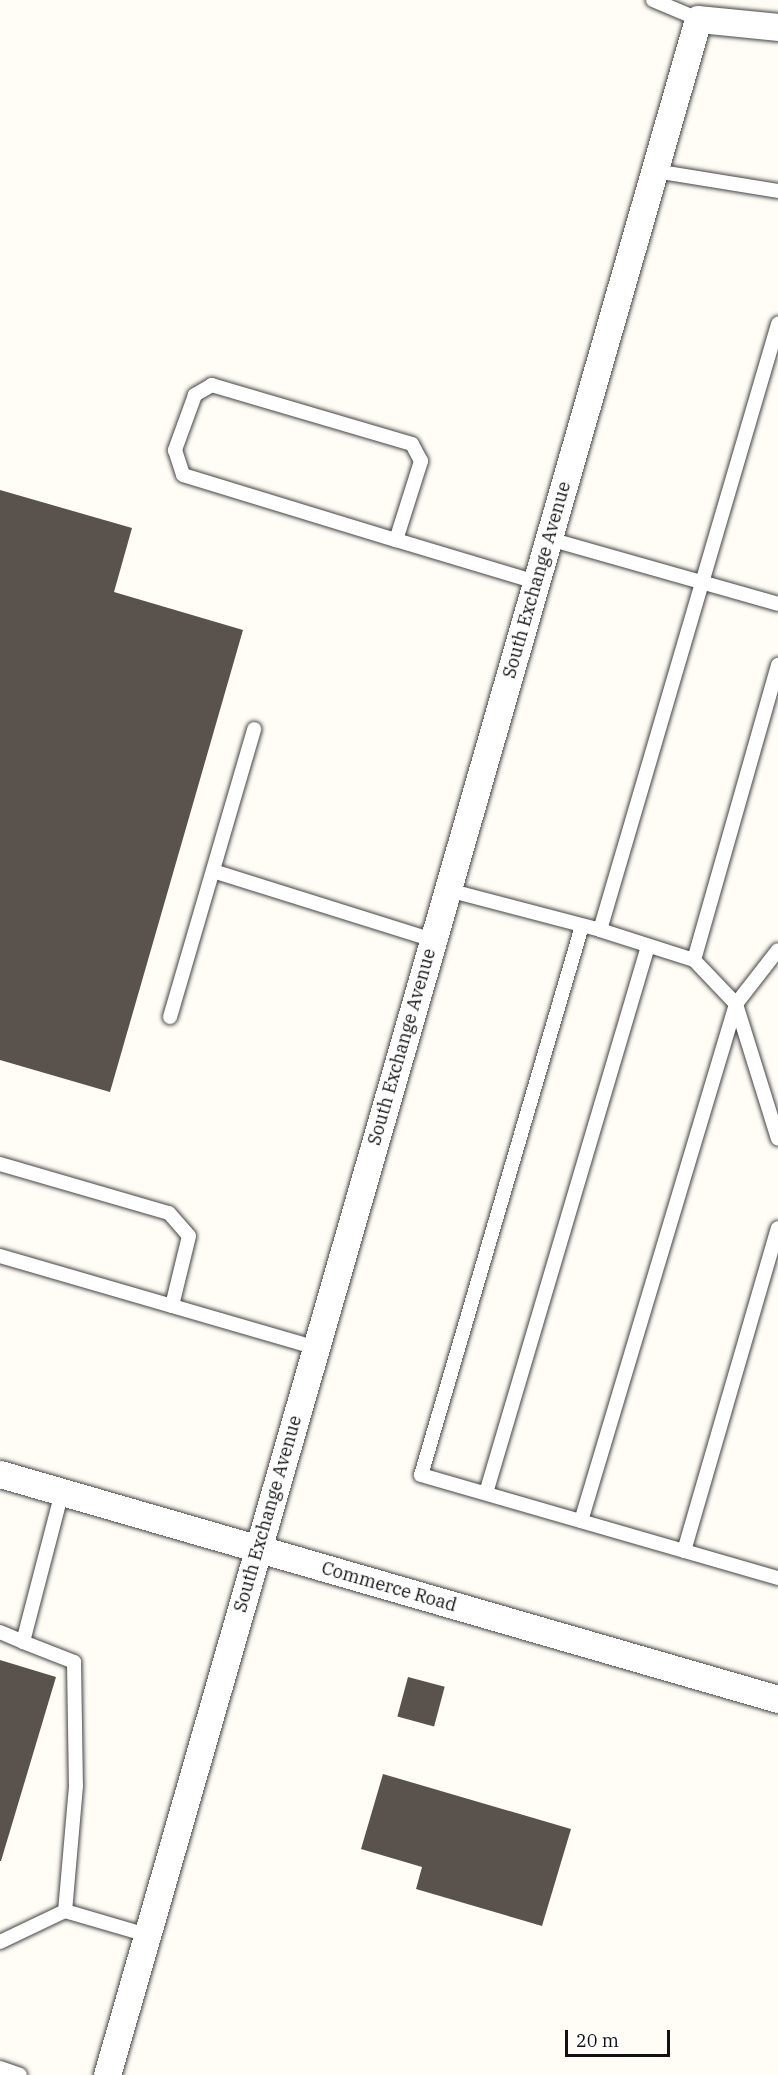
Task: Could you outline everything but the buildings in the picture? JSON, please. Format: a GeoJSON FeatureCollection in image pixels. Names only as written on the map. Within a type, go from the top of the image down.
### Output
{"type":"FeatureCollection","features":[{"type":"Feature","properties":{"kind":"street"},"geometry":{"type":"LineString","coordinates":[[698,19],[778,27]]}},
{"type":"Feature","properties":{"kind":"street","name":"South Exchange Avenue"},"geometry":{"type":"LineString","coordinates":[[107,2075],[698,19]]}},
{"type":"Feature","properties":{"kind":"street","name":"Commerce Road"},"geometry":{"type":"LineString","coordinates":[[0,1474],[778,1699]]}},
{"type":"Feature","properties":{"kind":"lane"},"geometry":{"type":"LineString","coordinates":[[653,0],[698,19]]}},
{"type":"Feature","properties":{"kind":"lane"},"geometry":{"type":"LineString","coordinates":[[655,171],[778,191]]}},
{"type":"Feature","properties":{"kind":"lane"},"geometry":{"type":"LineString","coordinates":[[600,930],[778,324]]}},
{"type":"Feature","properties":{"kind":"lane"},"geometry":{"type":"LineString","coordinates":[[396,540],[421,461],[412,444],[212,385],[195,395],[175,450],[183,475],[396,540],[536,582]]}},
{"type":"Feature","properties":{"kind":"lane"},"geometry":{"type":"LineString","coordinates":[[549,539],[701,580],[778,604]]}},
{"type":"Feature","properties":{"kind":"lane"},"geometry":{"type":"LineString","coordinates":[[694,960],[778,665]]}},
{"type":"Feature","properties":{"kind":"lane"},"geometry":{"type":"LineString","coordinates":[[170,1017],[254,729]]}},
{"type":"Feature","properties":{"kind":"lane"},"geometry":{"type":"LineString","coordinates":[[213,871],[433,940]]}},
{"type":"Feature","properties":{"kind":"lane"},"geometry":{"type":"LineString","coordinates":[[448,890],[600,930],[694,960],[736,1004],[778,1139]]}},
{"type":"Feature","properties":{"kind":"lane"},"geometry":{"type":"LineString","coordinates":[[582,926],[421,1475],[778,1576]]}},
{"type":"Feature","properties":{"kind":"lane"},"geometry":{"type":"LineString","coordinates":[[486,1493],[648,946]]}},
{"type":"Feature","properties":{"kind":"lane"},"geometry":{"type":"LineString","coordinates":[[581,1521],[736,1004],[778,950]]}},
{"type":"Feature","properties":{"kind":"lane"},"geometry":{"type":"LineString","coordinates":[[0,1164],[169,1213],[189,1236],[172,1306]]}},
{"type":"Feature","properties":{"kind":"lane"},"geometry":{"type":"LineString","coordinates":[[684,1551],[778,1228]]}},
{"type":"Feature","properties":{"kind":"lane"},"geometry":{"type":"LineString","coordinates":[[0,1256],[316,1348]]}},
{"type":"Feature","properties":{"kind":"lane"},"geometry":{"type":"LineString","coordinates":[[23,1642],[62,1492]]}},
{"type":"Feature","properties":{"kind":"lane"},"geometry":{"type":"LineString","coordinates":[[0,1632],[74,1662],[76,1786],[64,1911]]}},
{"type":"Feature","properties":{"kind":"lane"},"geometry":{"type":"LineString","coordinates":[[0,1941],[64,1911],[147,1935]]}},
{"type":"Feature","properties":{"kind":"lane"},"geometry":{"type":"LineString","coordinates":[[0,2068],[20,2075]]}}]}
